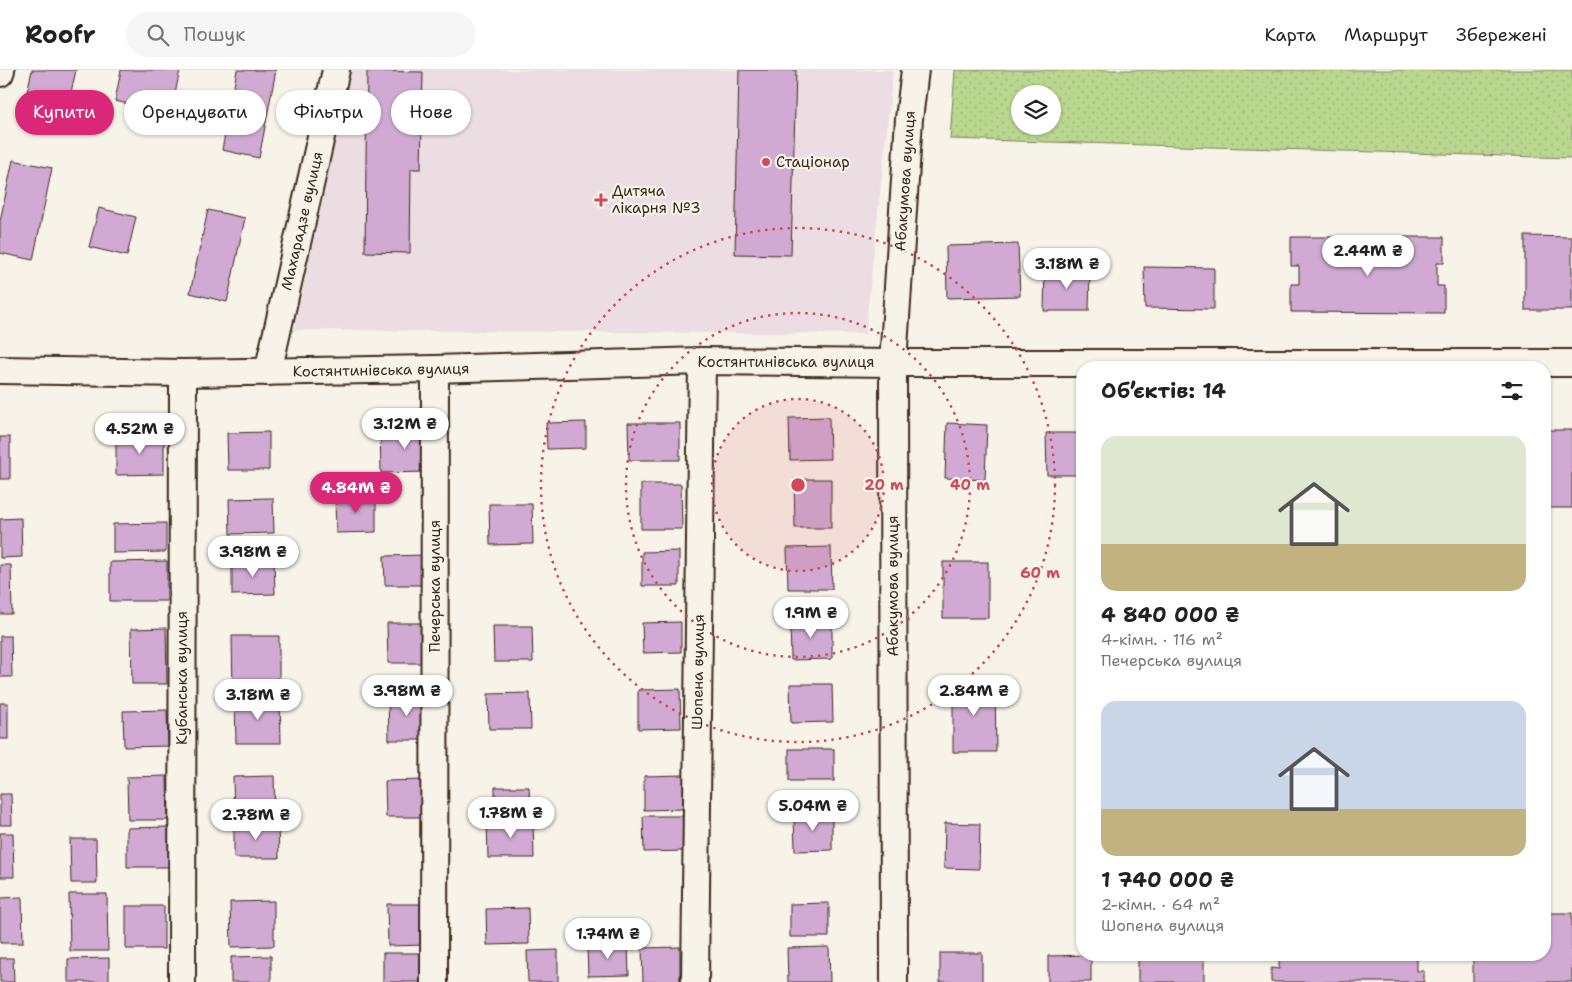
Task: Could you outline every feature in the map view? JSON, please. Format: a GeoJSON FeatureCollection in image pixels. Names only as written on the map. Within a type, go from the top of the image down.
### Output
{"type":"FeatureCollection","features":[{"type":"Feature","properties":{"kind":"street","name":"Махарадзе вулиця"},"geometry":{"type":"LineString","coordinates":[[268,372],[336,70]]}},
{"type":"Feature","properties":{"kind":"street","name":"Абакумова вулиця"},"geometry":{"type":"LineString","coordinates":[[894,982],[893,363],[909,119],[915,70]]}},
{"type":"Feature","properties":{"kind":"street","name":"Костянтинівська вулиця"},"geometry":{"type":"LineString","coordinates":[[0,370],[183,373],[268,372],[702,361],[1076,363]]}},
{"type":"Feature","properties":{"kind":"street","name":"Шопена вулиця"},"geometry":{"type":"LineString","coordinates":[[694,982],[702,361]]}},
{"type":"Feature","properties":{"kind":"street","name":"Костянтинівська вулиця"},"geometry":{"type":"LineString","coordinates":[[1551,363],[1572,363]]}},
{"type":"Feature","properties":{"kind":"street","name":"Печерська вулиця"},"geometry":{"type":"LineString","coordinates":[[434,982],[435,369]]}},
{"type":"Feature","properties":{"kind":"street","name":"Кубанська вулиця"},"geometry":{"type":"LineString","coordinates":[[182,982],[183,373]]}},
{"type":"Feature","properties":{"kind":"shaded area","name":"Дитяча лікарня №3"},"geometry":{"type":"Polygon","coordinates":[[[351,70],[893,70],[865,334],[294,330],[337,135],[381,135],[381,90],[347,90],[351,70]]]}},
{"type":"Feature","properties":{"kind":"green space"},"geometry":{"type":"Polygon","coordinates":[[[955,70],[1572,70],[1572,158],[950,139],[955,70]]]}},
{"type":"Feature","properties":{"kind":"building"},"geometry":{"type":"Polygon","coordinates":[[[32,70],[76,70],[72,90],[27,90],[32,70]]]}},
{"type":"Feature","properties":{"kind":"building"},"geometry":{"type":"Polygon","coordinates":[[[121,70],[180,70],[176,90],[124,90],[124,103],[115,101],[121,70]]]}},
{"type":"Feature","properties":{"kind":"building"},"geometry":{"type":"Polygon","coordinates":[[[237,70],[276,70],[266,122],[266,90],[233,90],[237,70]]]}},
{"type":"Feature","properties":{"kind":"building","name":"Стаціонар"},"geometry":{"type":"Polygon","coordinates":[[[739,70],[796,70],[791,255],[735,254],[739,70]]]}},
{"type":"Feature","properties":{"kind":"building"},"geometry":{"type":"Polygon","coordinates":[[[367,71],[423,72],[423,90],[391,90],[391,135],[422,135],[421,169],[411,169],[410,253],[365,252],[366,135],[381,135],[381,90],[367,90],[367,71]]]}},
{"type":"Feature","properties":{"kind":"building"},"geometry":{"type":"Polygon","coordinates":[[[225,135],[263,135],[259,158],[222,150],[225,135]]]}},
{"type":"Feature","properties":{"kind":"building"},"geometry":{"type":"Polygon","coordinates":[[[13,160],[52,168],[33,260],[0,253],[0,221],[13,160]]]}},
{"type":"Feature","properties":{"kind":"building"},"geometry":{"type":"Polygon","coordinates":[[[99,208],[136,217],[127,256],[89,247],[99,208]]]}},
{"type":"Feature","properties":{"kind":"building"},"geometry":{"type":"Polygon","coordinates":[[[208,210],[245,218],[227,302],[190,293],[208,210]]]}},
{"type":"Feature","properties":{"kind":"building"},"geometry":{"type":"Polygon","coordinates":[[[1525,236],[1572,237],[1572,310],[1525,310],[1525,236]]]}},
{"type":"Feature","properties":{"kind":"building"},"geometry":{"type":"Polygon","coordinates":[[[1291,237],[1335,237],[1335,249],[1396,249],[1396,237],[1444,237],[1444,263],[1437,263],[1437,286],[1444,286],[1444,313],[1291,312],[1291,284],[1299,284],[1299,266],[1291,266],[1291,237]]]}},
{"type":"Feature","properties":{"kind":"building"},"geometry":{"type":"Polygon","coordinates":[[[1018,244],[1020,296],[947,298],[946,246],[1018,244]]]}},
{"type":"Feature","properties":{"kind":"building"},"geometry":{"type":"Polygon","coordinates":[[[1144,267],[1214,268],[1214,309],[1145,308],[1144,267]]]}},
{"type":"Feature","properties":{"kind":"building"},"geometry":{"type":"Polygon","coordinates":[[[1045,268],[1090,269],[1089,311],[1044,311],[1045,268]]]}},
{"type":"Feature","properties":{"kind":"building"},"geometry":{"type":"Polygon","coordinates":[[[829,417],[830,459],[790,460],[789,418],[829,417]]]}},
{"type":"Feature","properties":{"kind":"building"},"geometry":{"type":"Polygon","coordinates":[[[586,422],[586,448],[547,449],[546,423],[586,422]]]}},
{"type":"Feature","properties":{"kind":"building"},"geometry":{"type":"Polygon","coordinates":[[[628,423],[680,423],[680,460],[629,460],[628,423]]]}},
{"type":"Feature","properties":{"kind":"building"},"geometry":{"type":"Polygon","coordinates":[[[947,423],[987,425],[985,480],[945,478],[947,423]]]}},
{"type":"Feature","properties":{"kind":"building"},"geometry":{"type":"Polygon","coordinates":[[[380,427],[429,427],[430,472],[381,473],[380,427]]]}},
{"type":"Feature","properties":{"kind":"building"},"geometry":{"type":"Polygon","coordinates":[[[1551,430],[1572,430],[1572,508],[1551,508],[1551,430]]]}},
{"type":"Feature","properties":{"kind":"building"},"geometry":{"type":"Polygon","coordinates":[[[269,432],[269,470],[228,470],[227,433],[269,432]]]}},
{"type":"Feature","properties":{"kind":"building"},"geometry":{"type":"Polygon","coordinates":[[[1046,433],[1076,433],[1076,475],[1047,475],[1046,433]]]}},
{"type":"Feature","properties":{"kind":"building"},"geometry":{"type":"Polygon","coordinates":[[[116,436],[164,436],[164,474],[116,475],[116,436]]]}},
{"type":"Feature","properties":{"kind":"building"},"geometry":{"type":"Polygon","coordinates":[[[0,437],[10,437],[10,479],[0,479],[0,437]]]}},
{"type":"Feature","properties":{"kind":"building"},"geometry":{"type":"Polygon","coordinates":[[[794,479],[831,479],[831,528],[795,528],[794,479]]]}},
{"type":"Feature","properties":{"kind":"building"},"geometry":{"type":"Polygon","coordinates":[[[641,484],[681,484],[682,529],[641,529],[641,484]]]}},
{"type":"Feature","properties":{"kind":"building"},"geometry":{"type":"Polygon","coordinates":[[[376,495],[376,532],[336,533],[335,496],[376,495]]]}},
{"type":"Feature","properties":{"kind":"building"},"geometry":{"type":"Polygon","coordinates":[[[273,498],[274,533],[230,534],[229,499],[273,498]]]}},
{"type":"Feature","properties":{"kind":"building"},"geometry":{"type":"Polygon","coordinates":[[[489,504],[532,504],[533,544],[490,545],[489,504]]]}},
{"type":"Feature","properties":{"kind":"building"},"geometry":{"type":"Polygon","coordinates":[[[21,518],[22,557],[0,558],[0,519],[21,518]]]}},
{"type":"Feature","properties":{"kind":"building"},"geometry":{"type":"Polygon","coordinates":[[[166,523],[166,552],[113,553],[113,524],[166,523]]]}},
{"type":"Feature","properties":{"kind":"building"},"geometry":{"type":"Polygon","coordinates":[[[831,547],[832,589],[788,589],[787,548],[831,547]]]}},
{"type":"Feature","properties":{"kind":"building"},"geometry":{"type":"Polygon","coordinates":[[[679,551],[679,586],[642,586],[642,552],[679,551]]]}},
{"type":"Feature","properties":{"kind":"building"},"geometry":{"type":"Polygon","coordinates":[[[428,555],[428,585],[385,585],[384,556],[428,555]]]}},
{"type":"Feature","properties":{"kind":"building"},"geometry":{"type":"Polygon","coordinates":[[[274,560],[275,594],[232,595],[232,561],[274,560]]]}},
{"type":"Feature","properties":{"kind":"building"},"geometry":{"type":"Polygon","coordinates":[[[167,561],[167,601],[110,601],[110,562],[167,561]]]}},
{"type":"Feature","properties":{"kind":"building"},"geometry":{"type":"Polygon","coordinates":[[[943,562],[988,562],[988,618],[943,618],[943,562]]]}},
{"type":"Feature","properties":{"kind":"building"},"geometry":{"type":"Polygon","coordinates":[[[0,565],[11,565],[12,614],[0,614],[0,565]]]}},
{"type":"Feature","properties":{"kind":"building"},"geometry":{"type":"Polygon","coordinates":[[[832,619],[832,659],[791,660],[790,620],[832,619]]]}},
{"type":"Feature","properties":{"kind":"building"},"geometry":{"type":"Polygon","coordinates":[[[681,622],[681,652],[643,653],[642,623],[681,622]]]}},
{"type":"Feature","properties":{"kind":"building"},"geometry":{"type":"Polygon","coordinates":[[[387,623],[430,623],[430,663],[388,663],[387,623]]]}},
{"type":"Feature","properties":{"kind":"building"},"geometry":{"type":"Polygon","coordinates":[[[493,626],[532,626],[533,662],[494,662],[493,626]]]}},
{"type":"Feature","properties":{"kind":"building"},"geometry":{"type":"Polygon","coordinates":[[[166,628],[167,684],[132,684],[131,629],[166,628]]]}},
{"type":"Feature","properties":{"kind":"building"},"geometry":{"type":"Polygon","coordinates":[[[0,636],[11,636],[12,677],[0,677],[0,636]]]}},
{"type":"Feature","properties":{"kind":"building"},"geometry":{"type":"Polygon","coordinates":[[[232,636],[279,636],[279,693],[233,693],[232,636]]]}},
{"type":"Feature","properties":{"kind":"building"},"geometry":{"type":"Polygon","coordinates":[[[953,682],[995,682],[996,752],[953,752],[953,682]]]}},
{"type":"Feature","properties":{"kind":"building"},"geometry":{"type":"Polygon","coordinates":[[[790,684],[832,684],[833,722],[791,723],[790,684]]]}},
{"type":"Feature","properties":{"kind":"building"},"geometry":{"type":"Polygon","coordinates":[[[680,689],[681,728],[638,729],[638,690],[680,689]]]}},
{"type":"Feature","properties":{"kind":"building"},"geometry":{"type":"Polygon","coordinates":[[[530,693],[531,729],[489,729],[488,694],[530,693]]]}},
{"type":"Feature","properties":{"kind":"building"},"geometry":{"type":"Polygon","coordinates":[[[425,694],[426,740],[389,740],[388,695],[425,694]]]}},
{"type":"Feature","properties":{"kind":"building"},"geometry":{"type":"Polygon","coordinates":[[[280,699],[281,743],[236,743],[235,700],[280,699]]]}},
{"type":"Feature","properties":{"kind":"building"},"geometry":{"type":"Polygon","coordinates":[[[0,703],[8,703],[8,739],[0,739],[0,703]]]}},
{"type":"Feature","properties":{"kind":"building"},"geometry":{"type":"Polygon","coordinates":[[[167,710],[168,746],[124,747],[123,711],[167,710]]]}},
{"type":"Feature","properties":{"kind":"building"},"geometry":{"type":"Polygon","coordinates":[[[789,749],[834,749],[834,781],[789,781],[789,749]]]}},
{"type":"Feature","properties":{"kind":"building"},"geometry":{"type":"Polygon","coordinates":[[[684,775],[684,809],[644,810],[644,776],[684,775]]]}},
{"type":"Feature","properties":{"kind":"building"},"geometry":{"type":"Polygon","coordinates":[[[167,776],[168,820],[128,820],[127,777],[167,776]]]}},
{"type":"Feature","properties":{"kind":"building"},"geometry":{"type":"Polygon","coordinates":[[[274,776],[275,818],[234,819],[233,777],[274,776]]]}},
{"type":"Feature","properties":{"kind":"building"},"geometry":{"type":"Polygon","coordinates":[[[425,780],[425,817],[386,817],[385,781],[425,780]]]}},
{"type":"Feature","properties":{"kind":"building"},"geometry":{"type":"Polygon","coordinates":[[[495,787],[529,787],[530,813],[495,813],[495,787]]]}},
{"type":"Feature","properties":{"kind":"building"},"geometry":{"type":"Polygon","coordinates":[[[0,794],[11,794],[12,825],[0,825],[0,794]]]}},
{"type":"Feature","properties":{"kind":"building"},"geometry":{"type":"Polygon","coordinates":[[[794,813],[832,813],[832,850],[795,851],[794,813]]]}},
{"type":"Feature","properties":{"kind":"building"},"geometry":{"type":"Polygon","coordinates":[[[643,816],[684,816],[684,851],[644,852],[643,816]]]}},
{"type":"Feature","properties":{"kind":"building"},"geometry":{"type":"Polygon","coordinates":[[[533,820],[534,858],[488,858],[487,821],[533,820]]]}},
{"type":"Feature","properties":{"kind":"building"},"geometry":{"type":"Polygon","coordinates":[[[278,823],[279,858],[234,858],[234,824],[278,823]]]}},
{"type":"Feature","properties":{"kind":"building"},"geometry":{"type":"Polygon","coordinates":[[[945,823],[980,824],[979,869],[944,868],[945,823]]]}},
{"type":"Feature","properties":{"kind":"building"},"geometry":{"type":"Polygon","coordinates":[[[168,827],[169,867],[127,867],[127,828],[168,827]]]}},
{"type":"Feature","properties":{"kind":"building"},"geometry":{"type":"Polygon","coordinates":[[[0,833],[13,833],[14,877],[0,877],[0,833]]]}},
{"type":"Feature","properties":{"kind":"building"},"geometry":{"type":"Polygon","coordinates":[[[70,839],[96,839],[97,883],[71,883],[70,839]]]}},
{"type":"Feature","properties":{"kind":"building"},"geometry":{"type":"Polygon","coordinates":[[[69,894],[107,894],[108,951],[70,951],[69,894]]]}},
{"type":"Feature","properties":{"kind":"building"},"geometry":{"type":"Polygon","coordinates":[[[22,897],[23,943],[0,943],[0,898],[22,897]]]}},
{"type":"Feature","properties":{"kind":"building"},"geometry":{"type":"Polygon","coordinates":[[[274,901],[274,946],[231,947],[230,902],[274,901]]]}},
{"type":"Feature","properties":{"kind":"building"},"geometry":{"type":"Polygon","coordinates":[[[829,903],[829,937],[790,937],[790,904],[829,903]]]}},
{"type":"Feature","properties":{"kind":"building"},"geometry":{"type":"Polygon","coordinates":[[[387,904],[424,904],[425,945],[388,946],[387,904]]]}},
{"type":"Feature","properties":{"kind":"building"},"geometry":{"type":"Polygon","coordinates":[[[126,906],[164,906],[164,949],[126,949],[126,906]]]}},
{"type":"Feature","properties":{"kind":"building"},"geometry":{"type":"Polygon","coordinates":[[[528,908],[529,944],[487,945],[486,909],[528,908]]]}},
{"type":"Feature","properties":{"kind":"building"},"geometry":{"type":"Polygon","coordinates":[[[1551,913],[1572,913],[1572,982],[1473,982],[1473,961],[1551,961],[1551,913]]]}},
{"type":"Feature","properties":{"kind":"building"},"geometry":{"type":"Polygon","coordinates":[[[628,944],[629,975],[588,976],[587,945],[628,944]]]}},
{"type":"Feature","properties":{"kind":"building"},"geometry":{"type":"Polygon","coordinates":[[[680,947],[680,982],[643,982],[642,948],[680,947]]]}},
{"type":"Feature","properties":{"kind":"building"},"geometry":{"type":"Polygon","coordinates":[[[829,947],[830,982],[788,982],[787,948],[829,947]]]}},
{"type":"Feature","properties":{"kind":"building"},"geometry":{"type":"Polygon","coordinates":[[[558,950],[558,982],[528,982],[527,951],[558,950]]]}},
{"type":"Feature","properties":{"kind":"building"},"geometry":{"type":"Polygon","coordinates":[[[383,953],[425,953],[425,982],[383,982],[383,953]]]}},
{"type":"Feature","properties":{"kind":"building"},"geometry":{"type":"Polygon","coordinates":[[[940,953],[982,953],[982,982],[940,982],[940,953]]]}},
{"type":"Feature","properties":{"kind":"building"},"geometry":{"type":"Polygon","coordinates":[[[1076,955],[1076,961],[1091,961],[1091,982],[1048,982],[1048,956],[1076,955]]]}},
{"type":"Feature","properties":{"kind":"building"},"geometry":{"type":"Polygon","coordinates":[[[271,956],[271,982],[231,982],[231,957],[271,956]]]}},
{"type":"Feature","properties":{"kind":"building"},"geometry":{"type":"Polygon","coordinates":[[[0,958],[13,958],[14,982],[0,982],[0,958]]]}},
{"type":"Feature","properties":{"kind":"building"},"geometry":{"type":"Polygon","coordinates":[[[109,958],[109,982],[68,982],[68,959],[109,958]]]}},
{"type":"Feature","properties":{"kind":"building"},"geometry":{"type":"Polygon","coordinates":[[[1138,961],[1204,961],[1204,982],[1138,982],[1138,961]]]}},
{"type":"Feature","properties":{"kind":"building"},"geometry":{"type":"Polygon","coordinates":[[[1279,961],[1417,961],[1417,971],[1424,971],[1424,982],[1271,982],[1271,968],[1279,969],[1279,961]]]}},
{"type":"Feature","properties":{"kind":"place","name":"Стаціонар"},"geometry":{"type":"Point","coordinates":[766,162]}},
{"type":"Feature","properties":{"kind":"place","name":"Дитяча лікарня №3"},"geometry":{"type":"Point","coordinates":[601,200]}}]}
